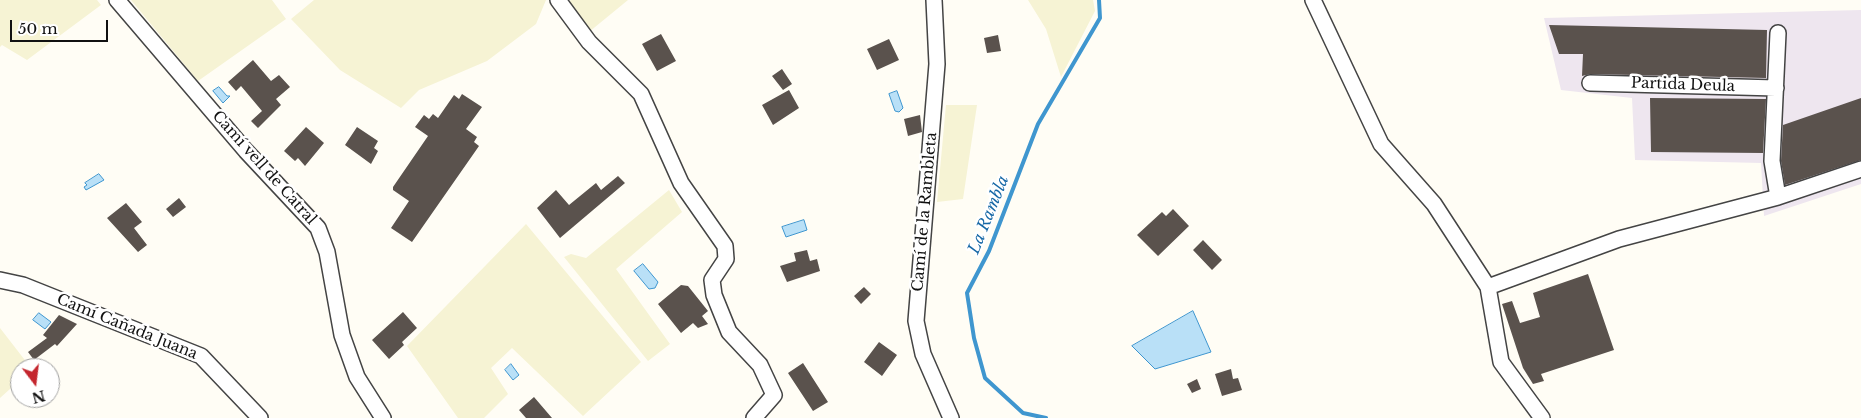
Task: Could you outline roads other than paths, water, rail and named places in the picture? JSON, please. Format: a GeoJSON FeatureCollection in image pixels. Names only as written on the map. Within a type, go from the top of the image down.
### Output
{"type":"FeatureCollection","features":[{"type":"Feature","properties":{"kind":"street","name":"Camí vell de Catral"},"geometry":{"type":"LineString","coordinates":[[117,0],[246,150],[318,228],[327,252],[342,335],[356,377],[383,418]]}},
{"type":"Feature","properties":{"kind":"street"},"geometry":{"type":"LineString","coordinates":[[558,0],[589,42],[641,94],[681,183],[725,246],[726,260],[712,280],[714,295],[729,332],[760,365],[774,395],[754,418]]}},
{"type":"Feature","properties":{"kind":"street","name":"Camí de la Rambleta"},"geometry":{"type":"LineString","coordinates":[[934,0],[937,64],[916,321],[924,354],[951,418]]}},
{"type":"Feature","properties":{"kind":"street"},"geometry":{"type":"LineString","coordinates":[[1313,0],[1381,144],[1434,204],[1488,287],[1501,362],[1542,418]]}},
{"type":"Feature","properties":{"kind":"street"},"geometry":{"type":"LineString","coordinates":[[1778,33],[1772,161],[1778,197]]}},
{"type":"Feature","properties":{"kind":"street","name":"Partida Deula"},"geometry":{"type":"LineString","coordinates":[[1590,83],[1776,88]]}},
{"type":"Feature","properties":{"kind":"street"},"geometry":{"type":"LineString","coordinates":[[1488,287],[1619,239],[1778,197],[1861,169]]}},
{"type":"Feature","properties":{"kind":"street","name":"Camí Cañada Juana"},"geometry":{"type":"LineString","coordinates":[[0,280],[23,285],[201,356],[260,418]]}},
{"type":"Feature","properties":{"kind":"water"},"geometry":{"type":"Polygon","coordinates":[[[219,87],[227,96],[230,96],[223,103],[213,91],[219,87]]]}},
{"type":"Feature","properties":{"kind":"water"},"geometry":{"type":"Polygon","coordinates":[[[897,91],[903,108],[899,112],[895,111],[889,94],[897,91]]]}},
{"type":"Feature","properties":{"kind":"water"},"geometry":{"type":"Polygon","coordinates":[[[99,174],[104,180],[86,190],[84,187],[87,185],[85,183],[99,174]]]}},
{"type":"Feature","properties":{"kind":"water"},"geometry":{"type":"Polygon","coordinates":[[[804,220],[807,230],[786,237],[782,227],[804,220]]]}},
{"type":"Feature","properties":{"kind":"water"},"geometry":{"type":"Polygon","coordinates":[[[643,264],[658,282],[655,288],[649,289],[634,271],[643,264]]]}},
{"type":"Feature","properties":{"kind":"water"},"geometry":{"type":"Polygon","coordinates":[[[1193,311],[1211,352],[1155,369],[1132,346],[1193,311]]]}},
{"type":"Feature","properties":{"kind":"water"},"geometry":{"type":"Polygon","coordinates":[[[39,313],[51,322],[45,329],[33,320],[39,313]]]}},
{"type":"Feature","properties":{"kind":"water"},"geometry":{"type":"Polygon","coordinates":[[[511,364],[519,375],[513,380],[505,370],[511,364]]]}},
{"type":"Feature","properties":{"kind":"waterway","name":"La Rambla"},"geometry":{"type":"LineString","coordinates":[[1046,418],[1023,413],[985,378],[974,338],[967,293],[989,251],[1038,124],[1100,18],[1099,0]]}}]}
